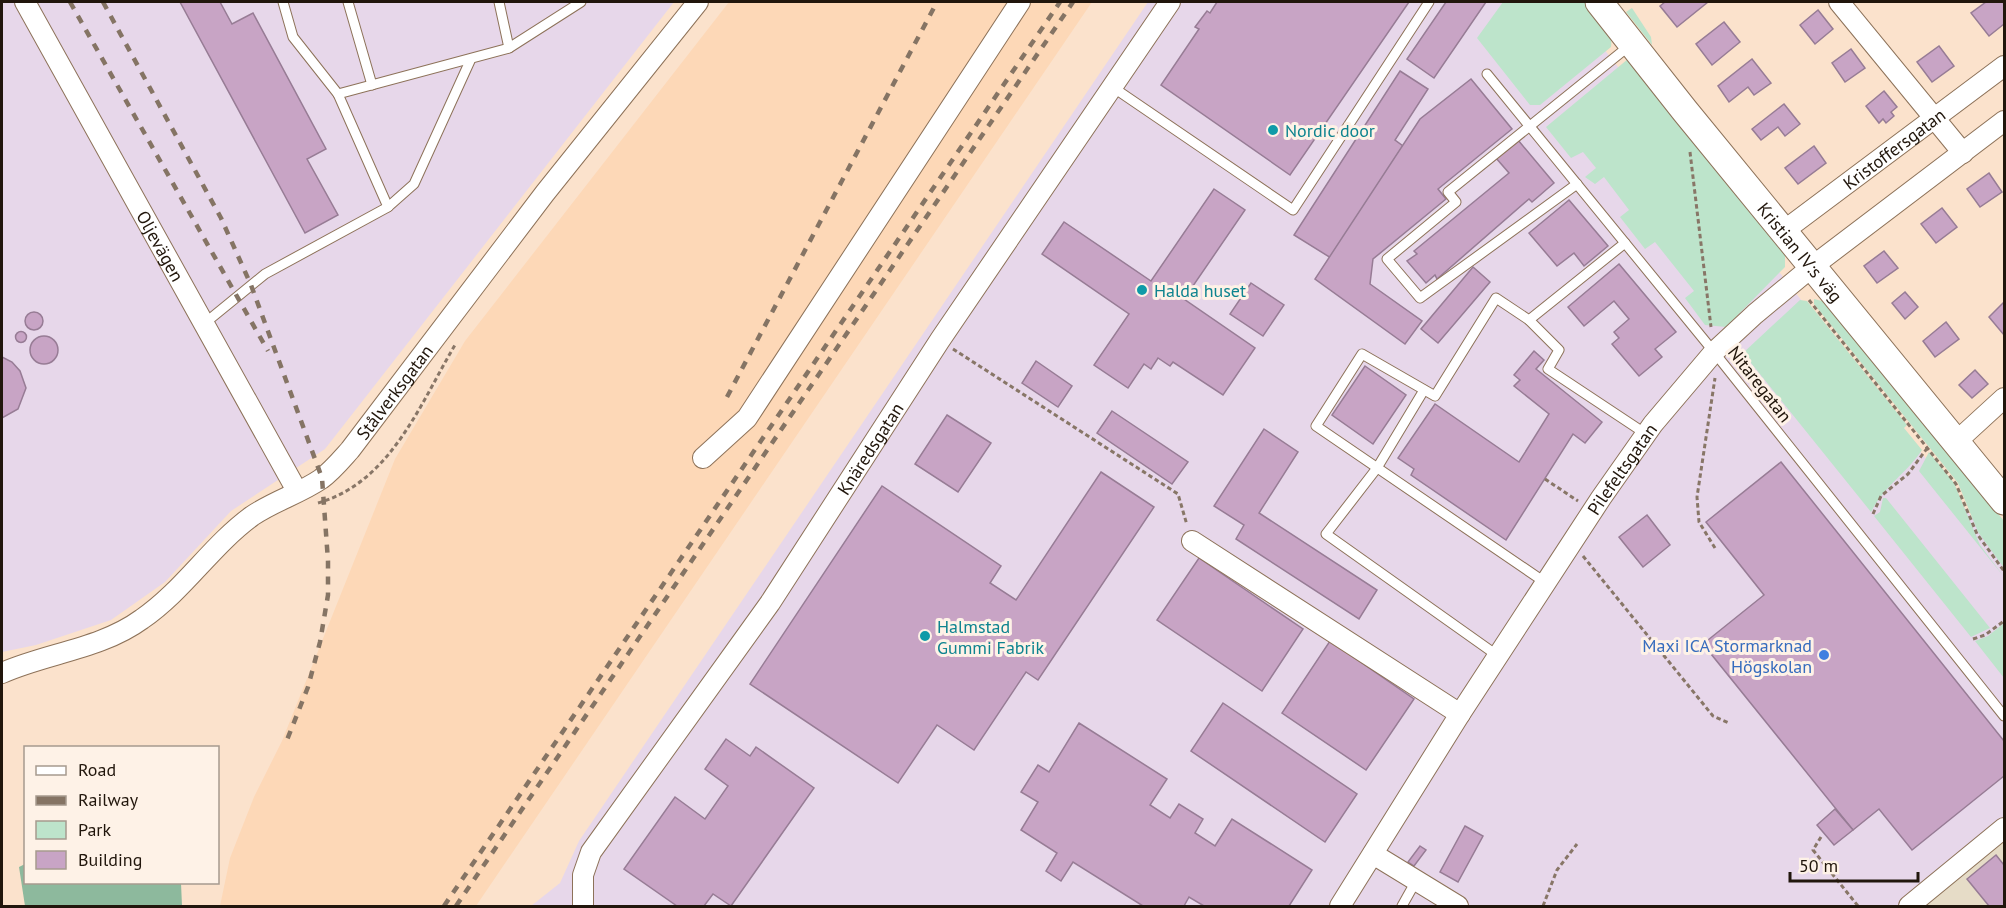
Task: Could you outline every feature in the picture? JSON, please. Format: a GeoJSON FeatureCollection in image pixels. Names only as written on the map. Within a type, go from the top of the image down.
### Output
{"type":"FeatureCollection","features":[{"type":"Feature","properties":{"kind":"street","name":"Oljevägen"},"geometry":{"type":"LineString","coordinates":[[25,2],[297,491]]}},
{"type":"Feature","properties":{"kind":"street","name":"Stålverksgatan"},"geometry":{"type":"LineString","coordinates":[[2,673],[27,662],[96,643],[141,621],[173,595],[216,548],[250,517],[274,501],[322,478],[350,450],[545,193],[698,2]]}},
{"type":"Feature","properties":{"kind":"street"},"geometry":{"type":"LineString","coordinates":[[703,458],[747,418],[1020,2]]}},
{"type":"Feature","properties":{"kind":"street","name":"Knäredsgatan"},"geometry":{"type":"LineString","coordinates":[[583,903],[584,875],[591,852],[770,603],[940,340],[1170,2]]}},
{"type":"Feature","properties":{"kind":"street","name":"Kristian IV:s väg"},"geometry":{"type":"LineString","coordinates":[[1599,2],[1785,230],[1804,274],[1957,441],[2004,501]]}},
{"type":"Feature","properties":{"kind":"street"},"geometry":{"type":"LineString","coordinates":[[1839,2],[1963,153]]}},
{"type":"Feature","properties":{"kind":"street","name":"Kristoffersgatan"},"geometry":{"type":"LineString","coordinates":[[1785,230],[1937,119],[2004,66]]}},
{"type":"Feature","properties":{"kind":"street","name":"Pilefeltsgatan"},"geometry":{"type":"LineString","coordinates":[[1340,906],[1460,714],[1593,510],[1646,434],[1714,352],[1804,274],[2004,121]]}},
{"type":"Feature","properties":{"kind":"street"},"geometry":{"type":"LineString","coordinates":[[1957,441],[2004,398]]}},
{"type":"Feature","properties":{"kind":"street"},"geometry":{"type":"LineString","coordinates":[[1191,541],[1460,714]]}},
{"type":"Feature","properties":{"kind":"street"},"geometry":{"type":"LineString","coordinates":[[1909,906],[2004,828]]}},
{"type":"Feature","properties":{"kind":"street"},"geometry":{"type":"LineString","coordinates":[[1373,854],[1458,906]]}},
{"type":"Feature","properties":{"kind":"lane"},"geometry":{"type":"LineString","coordinates":[[284,2],[293,37],[338,94],[388,207]]}},
{"type":"Feature","properties":{"kind":"lane"},"geometry":{"type":"LineString","coordinates":[[348,2],[372,86]]}},
{"type":"Feature","properties":{"kind":"lane"},"geometry":{"type":"LineString","coordinates":[[499,2],[509,48]]}},
{"type":"Feature","properties":{"kind":"lane"},"geometry":{"type":"LineString","coordinates":[[338,94],[470,61],[509,48],[581,2]]}},
{"type":"Feature","properties":{"kind":"lane"},"geometry":{"type":"LineString","coordinates":[[1111,86],[1293,210],[1429,2]]}},
{"type":"Feature","properties":{"kind":"lane"},"geometry":{"type":"LineString","coordinates":[[1576,184],[1420,298],[1388,259],[1456,202],[1448,192],[1631,44]]}},
{"type":"Feature","properties":{"kind":"lane"},"geometry":{"type":"LineString","coordinates":[[205,323],[264,274],[388,207],[414,184],[470,61]]}},
{"type":"Feature","properties":{"kind":"lane","name":"Nitaregatan"},"geometry":{"type":"LineString","coordinates":[[1487,74],[1714,352],[2004,716]]}},
{"type":"Feature","properties":{"kind":"lane"},"geometry":{"type":"LineString","coordinates":[[1529,320],[1625,243]]}},
{"type":"Feature","properties":{"kind":"lane"},"geometry":{"type":"LineString","coordinates":[[1546,583],[1316,426],[1362,354],[1435,396],[1496,298],[1529,320],[1559,350],[1548,369],[1646,434]]}},
{"type":"Feature","properties":{"kind":"lane"},"geometry":{"type":"LineString","coordinates":[[1425,390],[1377,468],[1326,534],[1498,657]]}},
{"type":"Feature","properties":{"kind":"lane"},"geometry":{"type":"LineString","coordinates":[[1402,906],[1416,881]]}},
{"type":"Feature","properties":{"kind":"path"},"geometry":{"type":"LineString","coordinates":[[1804,274],[1956,484],[1977,534],[2004,572]]}},
{"type":"Feature","properties":{"kind":"path"},"geometry":{"type":"LineString","coordinates":[[940,340],[1178,495],[1191,541]]}},
{"type":"Feature","properties":{"kind":"path"},"geometry":{"type":"LineString","coordinates":[[1873,514],[1881,496],[1900,482],[1928,447],[1940,439],[1957,441]]}},
{"type":"Feature","properties":{"kind":"path"},"geometry":{"type":"LineString","coordinates":[[1545,479],[1593,510]]}},
{"type":"Feature","properties":{"kind":"path"},"geometry":{"type":"LineString","coordinates":[[1572,543],[1713,716],[1729,723]]}},
{"type":"Feature","properties":{"kind":"path"},"geometry":{"type":"LineString","coordinates":[[1973,639],[1985,635],[2004,621]]}},
{"type":"Feature","properties":{"kind":"path"},"geometry":{"type":"LineString","coordinates":[[1821,837],[1813,850],[1858,906]]}},
{"type":"Feature","properties":{"kind":"path"},"geometry":{"type":"LineString","coordinates":[[1543,906],[1557,870],[1577,844]]}},
{"type":"Feature","properties":{"kind":"shaded area"},"geometry":{"type":"Polygon","coordinates":[[[2,2],[674,2],[325,449],[231,511],[165,582],[111,620],[36,645],[2,652],[2,2]]]}},
{"type":"Feature","properties":{"kind":"shaded area"},"geometry":{"type":"Polygon","coordinates":[[[729,2],[1092,2],[476,906],[220,906],[230,858],[254,797],[282,741],[395,459],[465,341],[729,2]]]}},
{"type":"Feature","properties":{"kind":"shaded area"},"geometry":{"type":"Polygon","coordinates":[[[1148,2],[1567,2],[2004,558],[2004,906],[531,906],[560,883],[579,841],[1148,2]]]}},
{"type":"Feature","properties":{"kind":"shaded area"},"geometry":{"type":"Polygon","coordinates":[[[2004,841],[2004,906],[1924,906],[2004,841]]]}},
{"type":"Feature","properties":{"kind":"green space"},"geometry":{"type":"Polygon","coordinates":[[[1503,2],[1586,2],[1607,28],[1611,47],[1540,105],[1530,105],[1477,38],[1503,2]]]}},
{"type":"Feature","properties":{"kind":"green space"},"geometry":{"type":"Polygon","coordinates":[[[1632,8],[1651,37],[1652,45],[1626,12],[1632,8]]]}},
{"type":"Feature","properties":{"kind":"green space"},"geometry":{"type":"Polygon","coordinates":[[[1628,59],[1785,249],[1785,267],[1726,327],[1705,325],[1685,298],[1694,291],[1655,242],[1645,249],[1620,217],[1629,210],[1604,177],[1595,184],[1585,177],[1596,168],[1583,152],[1571,158],[1546,127],[1628,59]]]}},
{"type":"Feature","properties":{"kind":"green space"},"geometry":{"type":"Polygon","coordinates":[[[1814,299],[1822,301],[1826,306],[1830,304],[2004,521],[2004,568],[1978,532],[1958,483],[1814,304],[1814,299]]]}},
{"type":"Feature","properties":{"kind":"green space"},"geometry":{"type":"Polygon","coordinates":[[[1800,300],[1807,301],[1907,425],[1904,428],[1922,450],[1883,494],[1871,512],[1743,353],[1800,300]]]}},
{"type":"Feature","properties":{"kind":"green space"},"geometry":{"type":"Polygon","coordinates":[[[1929,452],[1954,483],[1980,545],[2004,577],[1919,471],[1929,452]]]}},
{"type":"Feature","properties":{"kind":"green space"},"geometry":{"type":"Polygon","coordinates":[[[1883,498],[1886,498],[1990,628],[1971,637],[1874,516],[1880,512],[1883,498]]]}},
{"type":"Feature","properties":{"kind":"green space"},"geometry":{"type":"Polygon","coordinates":[[[2004,623],[2004,678],[1975,641],[1988,636],[2004,623]]]}},
{"type":"Feature","properties":{"kind":"green space"},"geometry":{"type":"Polygon","coordinates":[[[24,864],[24,884],[181,884],[182,906],[25,906],[19,867],[24,864]]]}},
{"type":"Feature","properties":{"kind":"building"},"geometry":{"type":"Polygon","coordinates":[[[180,2],[220,2],[232,24],[253,13],[326,149],[307,159],[338,215],[305,233],[180,2]]]}},
{"type":"Feature","properties":{"kind":"building","name":"Nordic door"},"geometry":{"type":"Polygon","coordinates":[[[1217,2],[1409,2],[1290,175],[1161,85],[1199,29],[1195,27],[1207,11],[1210,13],[1217,2]]]}},
{"type":"Feature","properties":{"kind":"building"},"geometry":{"type":"Polygon","coordinates":[[[1446,2],[1486,2],[1434,78],[1407,59],[1446,2]]]}},
{"type":"Feature","properties":{"kind":"building"},"geometry":{"type":"Polygon","coordinates":[[[1665,2],[1708,2],[1677,27],[1660,6],[1665,2]]]}},
{"type":"Feature","properties":{"kind":"building"},"geometry":{"type":"Polygon","coordinates":[[[1986,2],[2003,2],[2004,4],[2004,24],[1989,36],[1971,13],[1986,2]]]}},
{"type":"Feature","properties":{"kind":"building"},"geometry":{"type":"Polygon","coordinates":[[[1818,10],[1833,29],[1815,44],[1800,25],[1818,10]]]}},
{"type":"Feature","properties":{"kind":"building"},"geometry":{"type":"Polygon","coordinates":[[[1724,22],[1740,42],[1712,65],[1696,44],[1724,22]]]}},
{"type":"Feature","properties":{"kind":"building"},"geometry":{"type":"Polygon","coordinates":[[[1939,46],[1954,66],[1932,82],[1917,62],[1939,46]]]}},
{"type":"Feature","properties":{"kind":"building"},"geometry":{"type":"Polygon","coordinates":[[[1851,49],[1865,68],[1845,82],[1832,63],[1851,49]]]}},
{"type":"Feature","properties":{"kind":"building"},"geometry":{"type":"Polygon","coordinates":[[[1752,59],[1771,83],[1754,95],[1748,87],[1729,102],[1718,86],[1752,59]]]}},
{"type":"Feature","properties":{"kind":"building"},"geometry":{"type":"Polygon","coordinates":[[[1400,71],[1428,89],[1395,140],[1403,146],[1331,258],[1294,235],[1400,71]]]}},
{"type":"Feature","properties":{"kind":"building"},"geometry":{"type":"Polygon","coordinates":[[[1471,79],[1512,129],[1438,189],[1446,199],[1373,259],[1370,284],[1422,321],[1405,344],[1315,279],[1420,119],[1471,79]]]}},
{"type":"Feature","properties":{"kind":"building"},"geometry":{"type":"Polygon","coordinates":[[[1884,91],[1897,107],[1891,112],[1894,116],[1886,123],[1883,119],[1879,123],[1866,106],[1884,91]]]}},
{"type":"Feature","properties":{"kind":"building"},"geometry":{"type":"Polygon","coordinates":[[[1784,104],[1800,124],[1785,136],[1778,127],[1761,140],[1752,129],[1784,104]]]}},
{"type":"Feature","properties":{"kind":"building"},"geometry":{"type":"Polygon","coordinates":[[[1518,140],[1554,183],[1532,202],[1529,199],[1437,279],[1435,275],[1426,283],[1407,261],[1417,254],[1414,251],[1509,173],[1496,158],[1518,140]]]}},
{"type":"Feature","properties":{"kind":"building"},"geometry":{"type":"Polygon","coordinates":[[[1814,146],[1826,163],[1798,184],[1785,168],[1814,146]]]}},
{"type":"Feature","properties":{"kind":"building"},"geometry":{"type":"Polygon","coordinates":[[[1989,173],[2002,192],[1980,207],[1967,189],[1989,173]]]}},
{"type":"Feature","properties":{"kind":"building","name":"Halda huset"},"geometry":{"type":"Polygon","coordinates":[[[1214,189],[1245,210],[1184,299],[1255,348],[1223,395],[1173,362],[1170,366],[1158,358],[1151,369],[1144,364],[1128,388],[1094,365],[1129,314],[1042,254],[1064,222],[1151,281],[1214,189]]]}},
{"type":"Feature","properties":{"kind":"building"},"geometry":{"type":"Polygon","coordinates":[[[1569,200],[1608,246],[1584,266],[1574,253],[1557,266],[1529,233],[1569,200]]]}},
{"type":"Feature","properties":{"kind":"building"},"geometry":{"type":"Polygon","coordinates":[[[1942,208],[1957,227],[1936,243],[1921,224],[1942,208]]]}},
{"type":"Feature","properties":{"kind":"building"},"geometry":{"type":"Polygon","coordinates":[[[1884,251],[1898,268],[1877,283],[1864,266],[1884,251]]]}},
{"type":"Feature","properties":{"kind":"building"},"geometry":{"type":"Polygon","coordinates":[[[1619,264],[1676,332],[1655,349],[1662,357],[1639,376],[1612,344],[1619,338],[1614,332],[1629,319],[1614,301],[1584,326],[1568,307],[1619,264]]]}},
{"type":"Feature","properties":{"kind":"building"},"geometry":{"type":"Polygon","coordinates":[[[1473,267],[1490,282],[1438,343],[1421,329],[1473,267]]]}},
{"type":"Feature","properties":{"kind":"building"},"geometry":{"type":"Polygon","coordinates":[[[1251,283],[1284,305],[1263,336],[1230,314],[1251,283]]]}},
{"type":"Feature","properties":{"kind":"building"},"geometry":{"type":"Polygon","coordinates":[[[1905,292],[1918,307],[1905,319],[1892,303],[1905,292]]]}},
{"type":"Feature","properties":{"kind":"building"},"geometry":{"type":"Polygon","coordinates":[[[2004,302],[2004,335],[1989,317],[2004,302]]]}},
{"type":"Feature","properties":{"kind":"building"},"geometry":{"type":"Polygon","coordinates":[[[34,312],[40,315],[43,321],[40,327],[34,330],[28,327],[25,321],[28,315],[34,312]]]}},
{"type":"Feature","properties":{"kind":"building"},"geometry":{"type":"Polygon","coordinates":[[[1946,322],[1959,339],[1935,357],[1923,341],[1946,322]]]}},
{"type":"Feature","properties":{"kind":"building"},"geometry":{"type":"Polygon","coordinates":[[[21,332],[25,333],[25,341],[21,342],[17,341],[16,337],[17,333],[21,332]]]}},
{"type":"Feature","properties":{"kind":"building"},"geometry":{"type":"Polygon","coordinates":[[[44,336],[54,340],[58,350],[54,360],[44,364],[34,360],[30,350],[34,340],[44,336]]]}},
{"type":"Feature","properties":{"kind":"building"},"geometry":{"type":"Polygon","coordinates":[[[1534,351],[1544,360],[1536,369],[1602,422],[1585,443],[1573,434],[1506,540],[1411,475],[1414,469],[1398,458],[1435,404],[1519,462],[1549,414],[1514,386],[1520,380],[1514,375],[1534,351]]]}},
{"type":"Feature","properties":{"kind":"building"},"geometry":{"type":"Polygon","coordinates":[[[2,357],[12,362],[20,371],[26,388],[18,409],[2,418],[2,357]]]}},
{"type":"Feature","properties":{"kind":"building"},"geometry":{"type":"Polygon","coordinates":[[[1036,361],[1072,386],[1058,407],[1022,383],[1036,361]]]}},
{"type":"Feature","properties":{"kind":"building"},"geometry":{"type":"Polygon","coordinates":[[[1365,366],[1406,395],[1373,444],[1332,415],[1365,366]]]}},
{"type":"Feature","properties":{"kind":"building"},"geometry":{"type":"Polygon","coordinates":[[[1975,370],[1988,384],[1972,398],[1959,385],[1975,370]]]}},
{"type":"Feature","properties":{"kind":"building"},"geometry":{"type":"Polygon","coordinates":[[[1112,411],[1188,462],[1172,484],[1097,433],[1112,411]]]}},
{"type":"Feature","properties":{"kind":"building"},"geometry":{"type":"Polygon","coordinates":[[[947,415],[991,443],[958,492],[915,464],[947,415]]]}},
{"type":"Feature","properties":{"kind":"building"},"geometry":{"type":"Polygon","coordinates":[[[1264,429],[1298,452],[1259,513],[1377,590],[1359,619],[1236,539],[1244,525],[1214,506],[1264,429]]]}},
{"type":"Feature","properties":{"kind":"building","name":"Maxi ICA Stormarknad Högskolan"},"geometry":{"type":"Polygon","coordinates":[[[1781,462],[2004,741],[2004,776],[1912,850],[1879,809],[1853,830],[1703,644],[1764,595],[1706,522],[1781,462]]]}},
{"type":"Feature","properties":{"kind":"building","name":"Halmstad Gummi Fabrik"},"geometry":{"type":"Polygon","coordinates":[[[1101,472],[1154,507],[1038,680],[1026,672],[974,750],[937,725],[898,783],[750,684],[882,486],[1001,566],[990,583],[1016,600],[1101,472]]]}},
{"type":"Feature","properties":{"kind":"building"},"geometry":{"type":"Polygon","coordinates":[[[1647,515],[1670,545],[1643,567],[1619,537],[1647,515]]]}},
{"type":"Feature","properties":{"kind":"building"},"geometry":{"type":"Polygon","coordinates":[[[1199,558],[1303,629],[1262,691],[1157,620],[1199,558]]]}},
{"type":"Feature","properties":{"kind":"building"},"geometry":{"type":"Polygon","coordinates":[[[1330,641],[1414,699],[1366,770],[1282,713],[1330,641]]]}},
{"type":"Feature","properties":{"kind":"building"},"geometry":{"type":"Polygon","coordinates":[[[1223,703],[1357,794],[1325,842],[1191,751],[1223,703]]]}},
{"type":"Feature","properties":{"kind":"building"},"geometry":{"type":"Polygon","coordinates":[[[1079,723],[1167,779],[1150,805],[1170,818],[1179,804],[1203,819],[1195,833],[1215,846],[1232,819],[1312,870],[1289,906],[1204,906],[1189,897],[1184,906],[1143,906],[1073,862],[1061,881],[1046,871],[1057,853],[1021,830],[1038,802],[1021,792],[1038,765],[1049,772],[1079,723]]]}},
{"type":"Feature","properties":{"kind":"building"},"geometry":{"type":"Polygon","coordinates":[[[726,739],[750,756],[756,747],[814,788],[731,906],[713,894],[704,906],[677,906],[624,869],[675,797],[705,819],[728,786],[705,769],[726,739]]]}},
{"type":"Feature","properties":{"kind":"building"},"geometry":{"type":"Polygon","coordinates":[[[1835,809],[1853,830],[1834,845],[1817,825],[1835,809]]]}},
{"type":"Feature","properties":{"kind":"building"},"geometry":{"type":"Polygon","coordinates":[[[1465,826],[1483,836],[1458,882],[1440,872],[1465,826]]]}},
{"type":"Feature","properties":{"kind":"building"},"geometry":{"type":"Polygon","coordinates":[[[1420,846],[1426,850],[1414,866],[1408,862],[1420,846]]]}},
{"type":"Feature","properties":{"kind":"building"},"geometry":{"type":"Polygon","coordinates":[[[1996,855],[2004,865],[2004,906],[1989,906],[1967,879],[1996,855]]]}},
{"type":"Feature","properties":{"kind":"railway"},"geometry":{"type":"LineString","coordinates":[[70,2],[268,351]]}},
{"type":"Feature","properties":{"kind":"railway"},"geometry":{"type":"LineString","coordinates":[[103,2],[221,218],[251,285],[322,478],[328,595],[320,642],[308,687],[285,745]]}},
{"type":"Feature","properties":{"kind":"railway"},"geometry":{"type":"LineString","coordinates":[[727,397],[937,2]]}},
{"type":"Feature","properties":{"kind":"railway"},"geometry":{"type":"LineString","coordinates":[[444,906],[1060,2]]}},
{"type":"Feature","properties":{"kind":"railway"},"geometry":{"type":"LineString","coordinates":[[456,906],[1073,2]]}},
{"type":"Feature","properties":{"kind":"place","name":"Nordic door"},"geometry":{"type":"Point","coordinates":[1273,130]}},
{"type":"Feature","properties":{"kind":"place","name":"Halda huset"},"geometry":{"type":"Point","coordinates":[1142,290]}},
{"type":"Feature","properties":{"kind":"place","name":"Halmstad Gummi Fabrik"},"geometry":{"type":"Point","coordinates":[925,636]}},
{"type":"Feature","properties":{"kind":"place","name":"Maxi ICA Stormarknad Högskolan"},"geometry":{"type":"Point","coordinates":[1824,655]}}]}
